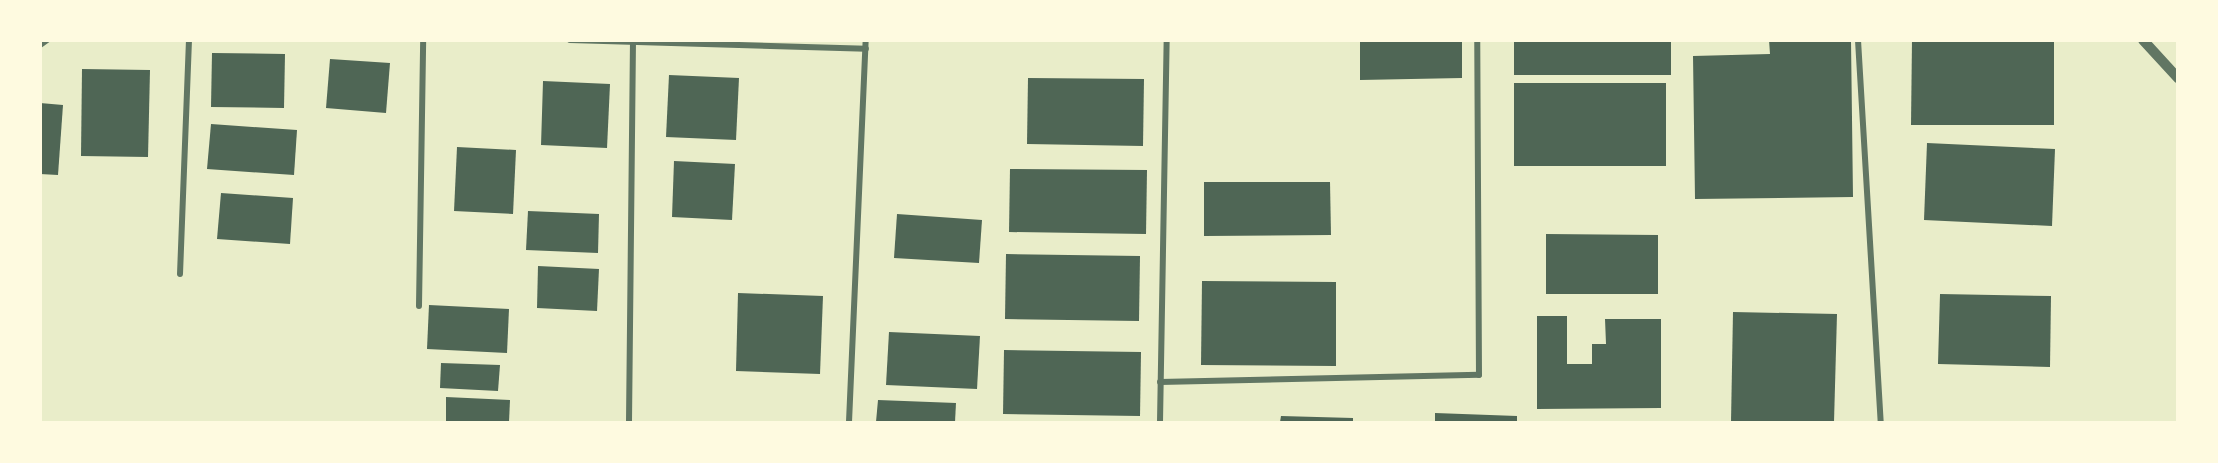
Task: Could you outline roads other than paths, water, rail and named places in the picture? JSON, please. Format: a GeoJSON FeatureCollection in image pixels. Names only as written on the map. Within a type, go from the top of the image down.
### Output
{"type":"FeatureCollection","features":[{"type":"Feature","properties":{"kind":"street"},"geometry":{"type":"LineString","coordinates":[[40,45],[48,40]]}},
{"type":"Feature","properties":{"kind":"street"},"geometry":{"type":"LineString","coordinates":[[180,274],[189,40]]}},
{"type":"Feature","properties":{"kind":"street"},"geometry":{"type":"LineString","coordinates":[[419,306],[423,40]]}},
{"type":"Feature","properties":{"kind":"street"},"geometry":{"type":"LineString","coordinates":[[570,40],[633,45],[866,49]]}},
{"type":"Feature","properties":{"kind":"street"},"geometry":{"type":"LineString","coordinates":[[849,423],[866,40]]}},
{"type":"Feature","properties":{"kind":"street"},"geometry":{"type":"LineString","coordinates":[[1161,423],[1167,40]]}},
{"type":"Feature","properties":{"kind":"street"},"geometry":{"type":"LineString","coordinates":[[1160,382],[1479,375],[1477,40]]}},
{"type":"Feature","properties":{"kind":"street"},"geometry":{"type":"LineString","coordinates":[[1858,40],[1881,423]]}},
{"type":"Feature","properties":{"kind":"street"},"geometry":{"type":"LineString","coordinates":[[2143,40],[2178,78]]}},
{"type":"Feature","properties":{"kind":"street"},"geometry":{"type":"LineString","coordinates":[[629,423],[633,45]]}}]}
